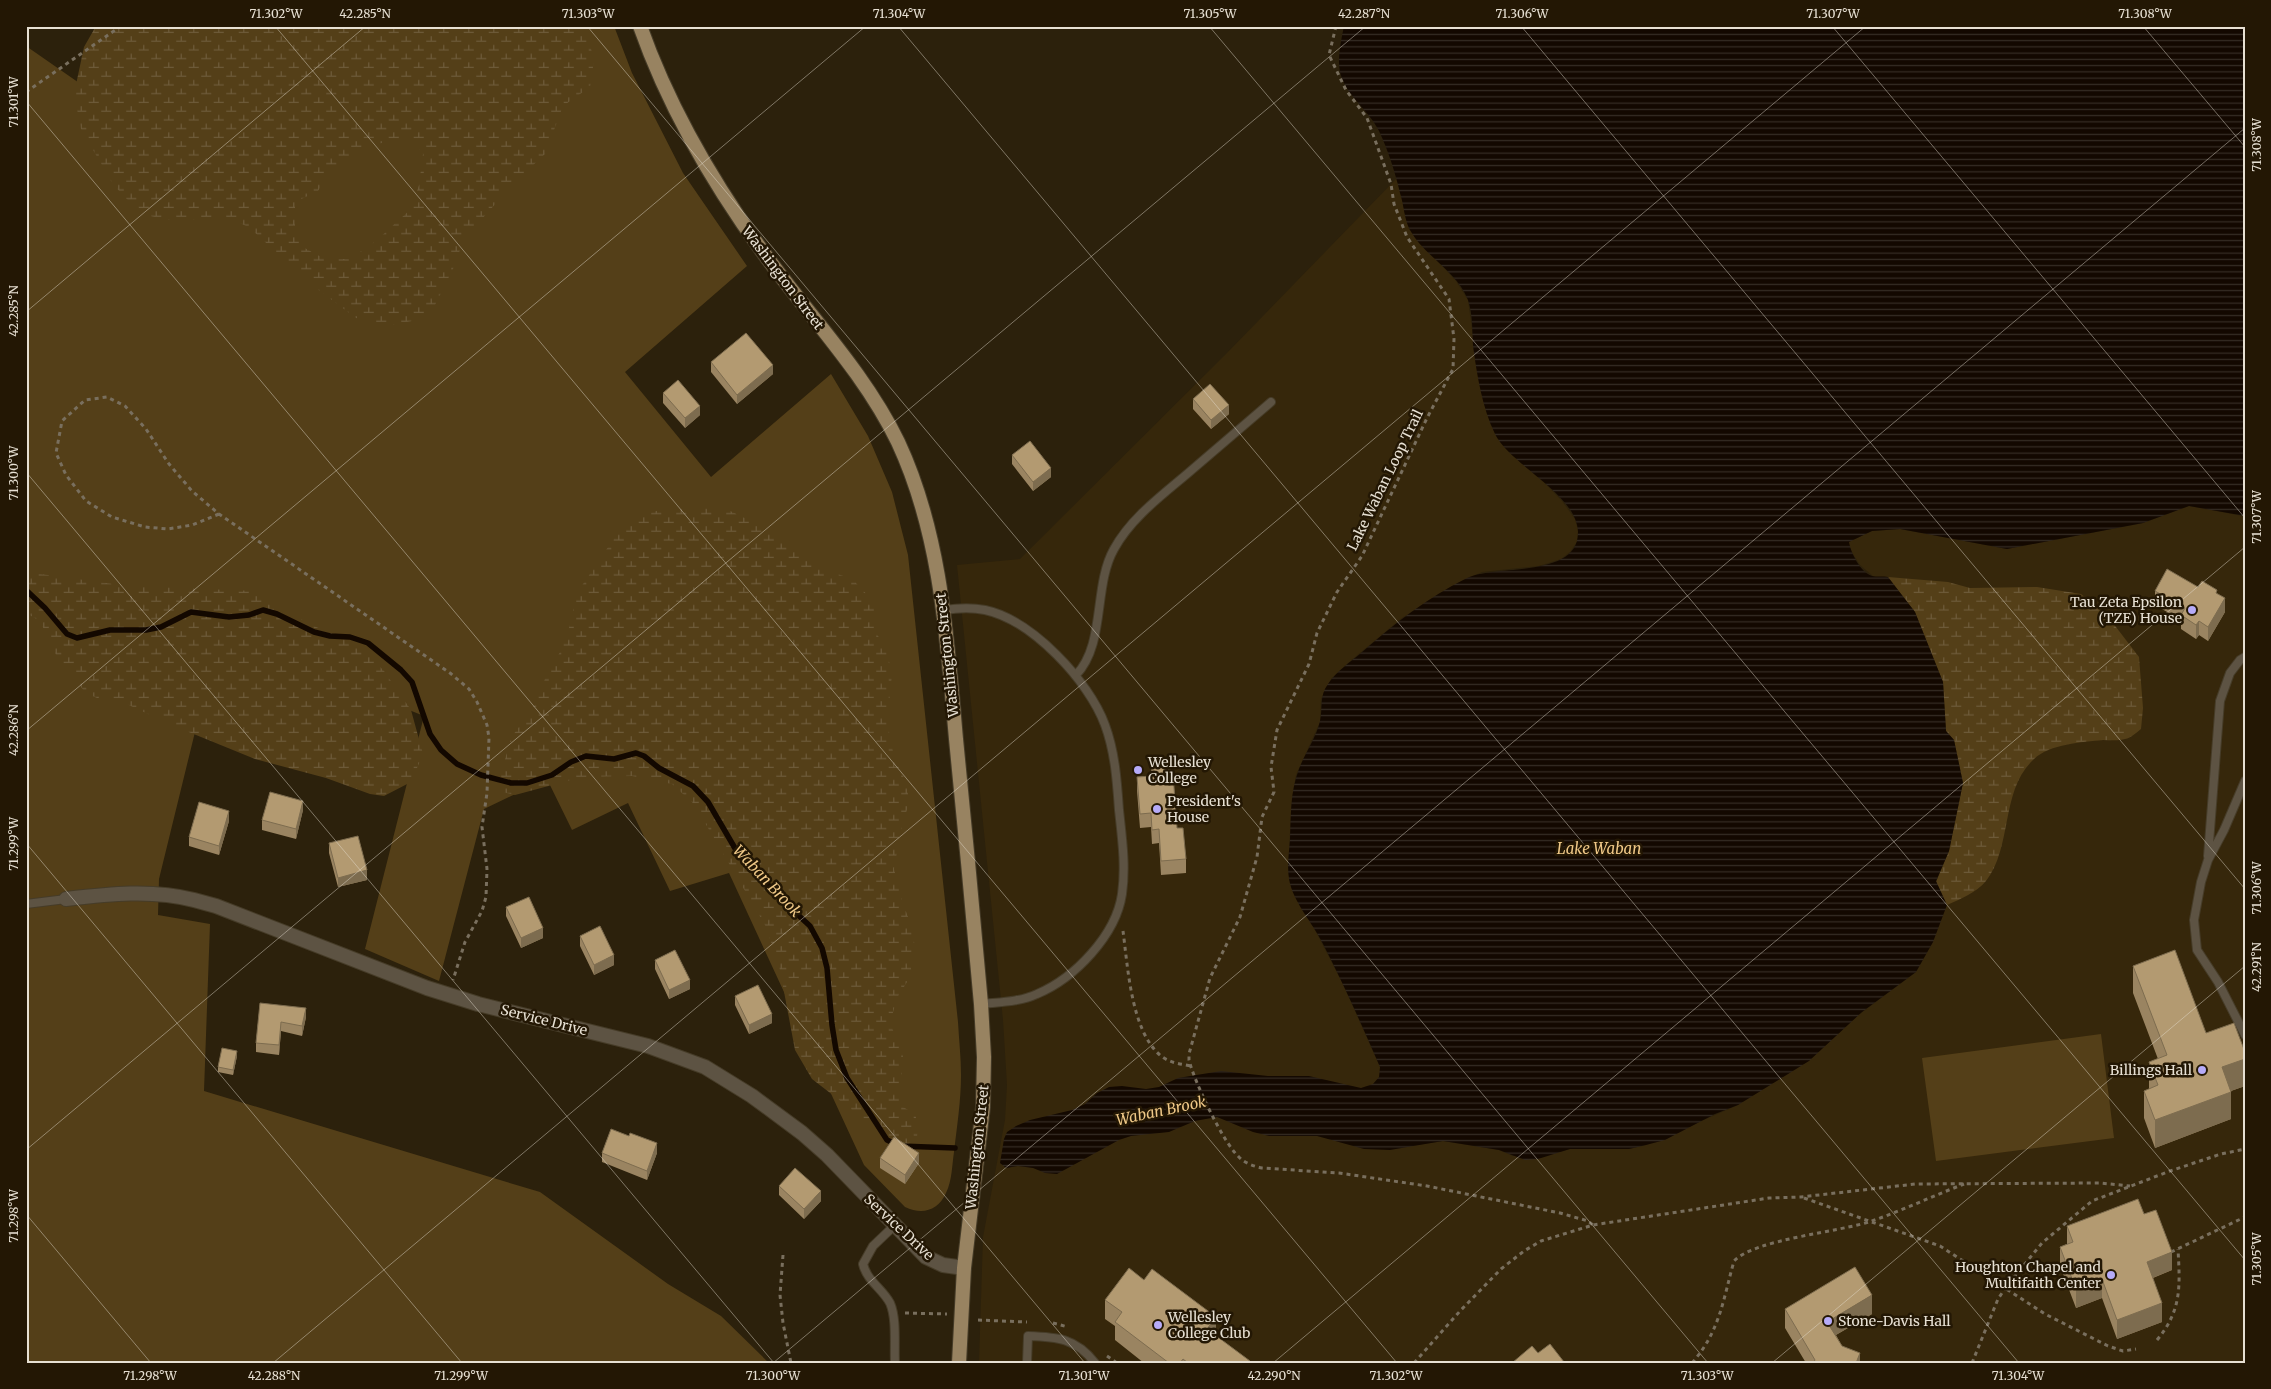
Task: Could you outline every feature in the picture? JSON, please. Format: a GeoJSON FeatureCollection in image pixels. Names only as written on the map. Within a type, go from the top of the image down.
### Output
{"type":"FeatureCollection","features":[{"type":"Feature","properties":{"kind":"main road","name":"Washington Street"},"geometry":{"type":"LineString","coordinates":[[640,26],[665,89],[716,184],[764,254],[849,364],[888,422],[907,463],[923,508],[944,610],[981,1004],[984,1057],[983,1107],[964,1268],[959,1363]]}},
{"type":"Feature","properties":{"kind":"street","name":"Service Drive"},"geometry":{"type":"LineString","coordinates":[[66,899],[134,893],[183,897],[216,906],[449,995],[648,1046],[705,1067],[752,1096],[802,1133],[926,1257],[943,1265],[964,1268]]}},
{"type":"Feature","properties":{"kind":"lane"},"geometry":{"type":"LineString","coordinates":[[1076,675],[1090,654],[1107,567],[1112,552],[1121,537],[1155,501],[1271,402]]}},
{"type":"Feature","properties":{"kind":"lane"},"geometry":{"type":"LineString","coordinates":[[944,610],[973,608],[986,610],[1004,617],[1038,639],[1076,675],[1099,711],[1112,749],[1123,861],[1123,882],[1120,904],[1115,920],[1104,938],[1087,958],[1058,981],[1037,994],[1026,998],[981,1004]]}},
{"type":"Feature","properties":{"kind":"lane"},"geometry":{"type":"LineString","coordinates":[[2208,860],[2220,701],[2230,673],[2245,656]]}},
{"type":"Feature","properties":{"kind":"lane"},"geometry":{"type":"LineString","coordinates":[[2245,781],[2224,830],[2208,860],[2201,882],[2194,920],[2197,950],[2218,982],[2245,1035]]}},
{"type":"Feature","properties":{"kind":"lane"},"geometry":{"type":"LineString","coordinates":[[26,904],[66,899]]}},
{"type":"Feature","properties":{"kind":"lane"},"geometry":{"type":"LineString","coordinates":[[894,1226],[869,1252],[863,1264],[868,1277],[890,1304],[893,1314],[895,1363]]}},
{"type":"Feature","properties":{"kind":"lane"},"geometry":{"type":"LineString","coordinates":[[1027,1363],[1028,1336],[1037,1336],[1066,1339],[1084,1351],[1095,1363]]}},
{"type":"Feature","properties":{"kind":"path"},"geometry":{"type":"LineString","coordinates":[[26,92],[121,26]]}},
{"type":"Feature","properties":{"kind":"path","name":"Lake Waban Loop Trail"},"geometry":{"type":"LineString","coordinates":[[1191,1066],[1189,1054],[1210,978],[1240,916],[1256,857],[1262,817],[1274,792],[1271,767],[1277,730],[1309,664],[1317,633],[1337,592],[1362,556],[1427,418],[1453,369],[1454,339],[1449,299],[1407,237],[1394,204],[1391,184],[1367,118],[1346,90],[1329,55],[1336,26]]}},
{"type":"Feature","properties":{"kind":"path"},"geometry":{"type":"LineString","coordinates":[[219,514],[192,525],[168,529],[145,527],[112,516],[99,509],[86,501],[66,475],[56,453],[62,421],[85,400],[107,397],[125,406],[146,429],[169,464],[192,491],[219,514],[330,589],[450,674],[468,689],[487,725],[490,738],[487,793],[482,827],[487,869],[486,897],[482,911],[465,942],[449,995]]}},
{"type":"Feature","properties":{"kind":"path"},"geometry":{"type":"LineString","coordinates":[[1122,922],[1129,979],[1143,1029],[1155,1050],[1162,1057],[1191,1066],[1224,1138],[1243,1161],[1262,1168],[1339,1173],[1428,1186],[1560,1213],[1593,1224]]}},
{"type":"Feature","properties":{"kind":"path"},"geometry":{"type":"LineString","coordinates":[[1972,1363],[1998,1299],[2006,1287],[2042,1243],[2092,1201],[2221,1154],[2245,1149]]}},
{"type":"Feature","properties":{"kind":"path"},"geometry":{"type":"LineString","coordinates":[[1414,1363],[1460,1310],[1502,1269],[1524,1251],[1540,1242],[1593,1224],[1769,1198],[1801,1197],[1915,1184],[1967,1182],[2100,1183],[2130,1186]]}},
{"type":"Feature","properties":{"kind":"path"},"geometry":{"type":"LineString","coordinates":[[1692,1363],[1707,1347],[1715,1331],[1734,1261],[1740,1254],[1771,1244],[1870,1221],[1967,1182]]}},
{"type":"Feature","properties":{"kind":"path"},"geometry":{"type":"LineString","coordinates":[[1801,1197],[1940,1246],[2045,1314],[2108,1346],[2123,1351],[2136,1349]]}},
{"type":"Feature","properties":{"kind":"path"},"geometry":{"type":"LineString","coordinates":[[2171,1252],[2245,1217]]}},
{"type":"Feature","properties":{"kind":"path"},"geometry":{"type":"LineString","coordinates":[[2157,1340],[2168,1327],[2176,1310],[2181,1288],[2178,1249]]}},
{"type":"Feature","properties":{"kind":"path"},"geometry":{"type":"LineString","coordinates":[[783,1255],[780,1295],[783,1323],[791,1363]]}},
{"type":"Feature","properties":{"kind":"path"},"geometry":{"type":"LineString","coordinates":[[893,1314],[919,1312],[947,1314]]}},
{"type":"Feature","properties":{"kind":"shaded area","name":"Wellesley College"},"geometry":{"type":"Polygon","coordinates":[[[1398,177],[1409,229],[1456,281],[1468,300],[1479,380],[1484,403],[1496,436],[1510,453],[1537,475],[1562,501],[1575,519],[1578,530],[1577,542],[1570,552],[1561,559],[1539,566],[1482,572],[1451,587],[1402,618],[1348,663],[1331,679],[1321,699],[1320,722],[1296,775],[1292,798],[1288,868],[1315,930],[1342,982],[1380,1067],[1390,1149],[1443,1141],[1499,1150],[1513,1156],[1554,1153],[1570,1149],[1629,1149],[1646,1145],[1738,1105],[1916,972],[1933,942],[1955,819],[1927,643],[1915,612],[1860,565],[1851,551],[1848,542],[1872,531],[1900,529],[2007,549],[2143,523],[2189,506],[2245,516],[2245,1363],[979,1363],[983,1237],[1005,1120],[1007,1085],[1003,1020],[957,565],[1020,559],[1225,355],[1398,177]]]}},
{"type":"Feature","properties":{"kind":"green space"},"geometry":{"type":"Polygon","coordinates":[[[96,26],[583,26],[591,49],[593,69],[590,87],[563,106],[545,154],[515,182],[464,239],[453,269],[434,307],[422,319],[392,325],[356,318],[312,285],[250,228],[228,217],[174,221],[150,216],[124,197],[111,181],[81,129],[74,94],[84,47],[96,26]],[[410,138],[388,141],[362,149],[328,174],[318,191],[295,202],[295,229],[301,246],[325,259],[350,259],[376,241],[411,209],[419,185],[423,154],[410,138]]]}},
{"type":"Feature","properties":{"kind":"green space"},"geometry":{"type":"Polygon","coordinates":[[[522,26],[614,26],[632,73],[683,173],[747,266],[625,372],[711,477],[831,374],[868,436],[892,492],[908,555],[958,1022],[961,1069],[960,1094],[950,1183],[939,1204],[929,1210],[917,1211],[905,1207],[864,1165],[729,873],[670,891],[628,803],[572,830],[547,779],[484,809],[439,981],[365,949],[424,716],[219,634],[159,879],[158,915],[210,924],[204,1091],[540,1192],[668,1284],[721,1316],[769,1363],[26,1363],[26,46],[246,199],[522,26]]]}},
{"type":"Feature","properties":{"kind":"green space"},"geometry":{"type":"Polygon","coordinates":[[[724,508],[778,534],[829,571],[852,579],[874,602],[875,631],[886,649],[892,674],[887,722],[894,757],[908,786],[908,806],[901,830],[894,869],[902,901],[913,930],[915,952],[910,962],[912,974],[897,998],[890,1023],[903,1055],[900,1096],[903,1107],[915,1114],[918,1125],[917,1137],[907,1145],[882,1133],[812,1079],[795,1050],[779,965],[765,925],[694,804],[672,784],[632,776],[582,777],[515,795],[503,792],[499,781],[511,738],[535,704],[545,679],[560,652],[570,625],[577,593],[627,519],[660,510],[724,508]]]}},
{"type":"Feature","properties":{"kind":"green space"},"geometry":{"type":"Polygon","coordinates":[[[26,572],[128,586],[257,591],[309,624],[359,645],[384,671],[411,710],[423,754],[411,782],[384,796],[370,794],[326,778],[255,759],[174,726],[120,701],[97,698],[86,693],[59,661],[40,621],[26,613],[26,572]]]}},
{"type":"Feature","properties":{"kind":"green space"},"geometry":{"type":"Polygon","coordinates":[[[1888,577],[1948,582],[1970,588],[2037,587],[2081,594],[2106,614],[2139,657],[2143,708],[2141,729],[2134,735],[2120,740],[2103,740],[2057,747],[2034,759],[2023,772],[2016,786],[2000,852],[1986,881],[1978,889],[1947,905],[1936,882],[1949,851],[1963,783],[1954,740],[1946,731],[1943,682],[1915,612],[1888,577]]]}},
{"type":"Feature","properties":{"kind":"green space"},"geometry":{"type":"Polygon","coordinates":[[[2101,1034],[2114,1138],[1936,1161],[1922,1058],[2101,1034]]]}},
{"type":"Feature","properties":{"kind":"water","name":"Lake Waban"},"geometry":{"type":"Polygon","coordinates":[[[1344,26],[2245,26],[2245,516],[2189,506],[2143,523],[2007,549],[1900,529],[1872,531],[1849,542],[1854,557],[1864,571],[1872,576],[1888,577],[1915,612],[1943,682],[1946,731],[1954,740],[1963,783],[1949,851],[1936,881],[1947,905],[1933,942],[1916,972],[1862,1012],[1809,1061],[1738,1105],[1715,1114],[1665,1140],[1629,1149],[1570,1149],[1538,1159],[1525,1160],[1499,1150],[1443,1141],[1390,1150],[1364,1149],[1317,1136],[1269,1136],[1253,1132],[1217,1117],[1195,1121],[1169,1132],[1131,1136],[1119,1140],[1057,1174],[1018,1166],[1006,1168],[1000,1163],[1007,1132],[1030,1120],[1072,1110],[1085,1104],[1097,1093],[1109,1087],[1122,1086],[1146,1089],[1159,1087],[1178,1078],[1221,1071],[1268,1076],[1309,1076],[1361,1088],[1373,1084],[1379,1077],[1380,1067],[1318,934],[1294,896],[1289,879],[1288,859],[1294,786],[1299,769],[1318,727],[1323,693],[1339,671],[1425,602],[1453,585],[1480,574],[1551,564],[1565,557],[1575,547],[1578,532],[1575,518],[1567,505],[1503,446],[1490,424],[1478,379],[1473,346],[1472,317],[1468,300],[1456,280],[1423,248],[1408,226],[1396,177],[1379,131],[1375,123],[1347,88],[1340,72],[1339,55],[1344,26]]]}},
{"type":"Feature","properties":{"kind":"building"},"geometry":{"type":"Polygon","coordinates":[[[746,333],[773,365],[737,395],[711,362],[746,333]]]}},
{"type":"Feature","properties":{"kind":"building"},"geometry":{"type":"Polygon","coordinates":[[[678,380],[700,406],[685,418],[663,393],[678,380]]]}},
{"type":"Feature","properties":{"kind":"building"},"geometry":{"type":"Polygon","coordinates":[[[1210,384],[1229,405],[1211,420],[1193,399],[1210,384]]]}},
{"type":"Feature","properties":{"kind":"building"},"geometry":{"type":"Polygon","coordinates":[[[1030,441],[1051,468],[1033,482],[1012,455],[1030,441]]]}},
{"type":"Feature","properties":{"kind":"building"},"geometry":{"type":"Polygon","coordinates":[[[2167,569],[2198,587],[2202,581],[2217,590],[2216,593],[2225,598],[2208,627],[2199,621],[2196,625],[2181,615],[2185,608],[2155,591],[2167,569]]]}},
{"type":"Feature","properties":{"kind":"building","name":"President's House"},"geometry":{"type":"Polygon","coordinates":[[[1172,760],[1177,828],[1183,828],[1186,859],[1161,861],[1159,829],[1152,830],[1151,813],[1140,814],[1137,777],[1152,776],[1151,762],[1172,760]]]}},
{"type":"Feature","properties":{"kind":"building"},"geometry":{"type":"Polygon","coordinates":[[[270,792],[303,801],[296,829],[262,820],[270,792]]]}},
{"type":"Feature","properties":{"kind":"building"},"geometry":{"type":"Polygon","coordinates":[[[199,802],[229,811],[219,846],[189,837],[199,802]]]}},
{"type":"Feature","properties":{"kind":"building"},"geometry":{"type":"Polygon","coordinates":[[[358,836],[367,870],[338,878],[329,843],[358,836]]]}},
{"type":"Feature","properties":{"kind":"building"},"geometry":{"type":"Polygon","coordinates":[[[529,897],[543,928],[521,938],[506,907],[529,897]]]}},
{"type":"Feature","properties":{"kind":"building"},"geometry":{"type":"Polygon","coordinates":[[[600,926],[614,955],[594,965],[580,936],[600,926]]]}},
{"type":"Feature","properties":{"kind":"building"},"geometry":{"type":"Polygon","coordinates":[[[675,950],[690,980],[669,990],[655,960],[675,950]]]}},
{"type":"Feature","properties":{"kind":"building","name":"Billings Hall"},"geometry":{"type":"Polygon","coordinates":[[[2175,950],[2206,1033],[2234,1023],[2245,1052],[2245,1059],[2222,1067],[2231,1092],[2155,1120],[2144,1091],[2158,1085],[2149,1062],[2167,1055],[2133,966],[2175,950]]]}},
{"type":"Feature","properties":{"kind":"building"},"geometry":{"type":"Polygon","coordinates":[[[758,985],[772,1014],[749,1025],[735,996],[758,985]]]}},
{"type":"Feature","properties":{"kind":"building"},"geometry":{"type":"Polygon","coordinates":[[[260,1003],[306,1008],[302,1026],[281,1022],[279,1045],[256,1043],[260,1003]]]}},
{"type":"Feature","properties":{"kind":"building"},"geometry":{"type":"Polygon","coordinates":[[[222,1048],[237,1051],[233,1070],[218,1067],[222,1048]]]}},
{"type":"Feature","properties":{"kind":"building"},"geometry":{"type":"Polygon","coordinates":[[[611,1129],[629,1136],[630,1133],[657,1143],[647,1171],[602,1153],[611,1129]]]}},
{"type":"Feature","properties":{"kind":"building"},"geometry":{"type":"Polygon","coordinates":[[[894,1137],[919,1153],[905,1175],[880,1158],[894,1137]]]}},
{"type":"Feature","properties":{"kind":"building"},"geometry":{"type":"Polygon","coordinates":[[[795,1168],[821,1191],[804,1209],[779,1186],[795,1168]]]}},
{"type":"Feature","properties":{"kind":"building","name":"Houghton Chapel and Multifaith Center"},"geometry":{"type":"Polygon","coordinates":[[[2138,1199],[2144,1214],[2156,1210],[2172,1252],[2147,1262],[2162,1303],[2117,1320],[2102,1279],[2076,1289],[2060,1247],[2073,1242],[2067,1226],[2138,1199]]]}},
{"type":"Feature","properties":{"kind":"building"},"geometry":{"type":"Polygon","coordinates":[[[1855,1267],[1872,1295],[1827,1322],[1842,1346],[1860,1353],[1856,1363],[1813,1363],[1815,1360],[1785,1309],[1855,1267]]]}},
{"type":"Feature","properties":{"kind":"building","name":"Wellesley College Club"},"geometry":{"type":"Polygon","coordinates":[[[1129,1268],[1144,1280],[1152,1269],[1216,1317],[1207,1329],[1250,1361],[1248,1363],[1188,1363],[1183,1359],[1180,1363],[1169,1363],[1115,1322],[1122,1312],[1105,1300],[1129,1268]]]}},
{"type":"Feature","properties":{"kind":"building"},"geometry":{"type":"Polygon","coordinates":[[[1550,1344],[1564,1363],[1512,1363],[1532,1346],[1538,1353],[1550,1344]]]}},
{"type":"Feature","properties":{"kind":"waterway","name":"Waban Brook"},"geometry":{"type":"LineString","coordinates":[[26,590],[45,608],[67,634],[77,638],[110,630],[146,630],[161,627],[191,612],[229,617],[249,615],[263,610],[277,614],[314,632],[330,636],[350,637],[368,643],[401,670],[412,682],[430,734],[441,750],[457,764],[481,775],[511,783],[527,783],[552,775],[571,762],[586,756],[614,759],[636,753],[644,756],[659,768],[693,786],[708,802],[736,850],[783,901],[810,926],[822,948],[827,968],[836,1050],[847,1078],[887,1140],[900,1146],[955,1148]]}},
{"type":"Feature","properties":{"kind":"place","name":"Tau Zeta Epsilon (TZE) House"},"geometry":{"type":"Point","coordinates":[2192,610]}},
{"type":"Feature","properties":{"kind":"place","name":"Wellesley College"},"geometry":{"type":"Point","coordinates":[1138,770]}},
{"type":"Feature","properties":{"kind":"place","name":"President's House"},"geometry":{"type":"Point","coordinates":[1157,809]}},
{"type":"Feature","properties":{"kind":"place","name":"Billings Hall"},"geometry":{"type":"Point","coordinates":[2202,1070]}},
{"type":"Feature","properties":{"kind":"place","name":"Houghton Chapel and Multifaith Center"},"geometry":{"type":"Point","coordinates":[2111,1275]}},
{"type":"Feature","properties":{"kind":"place","name":"Stone-Davis Hall"},"geometry":{"type":"Point","coordinates":[1828,1321]}},
{"type":"Feature","properties":{"kind":"place","name":"Wellesley College Club"},"geometry":{"type":"Point","coordinates":[1158,1325]}}]}
